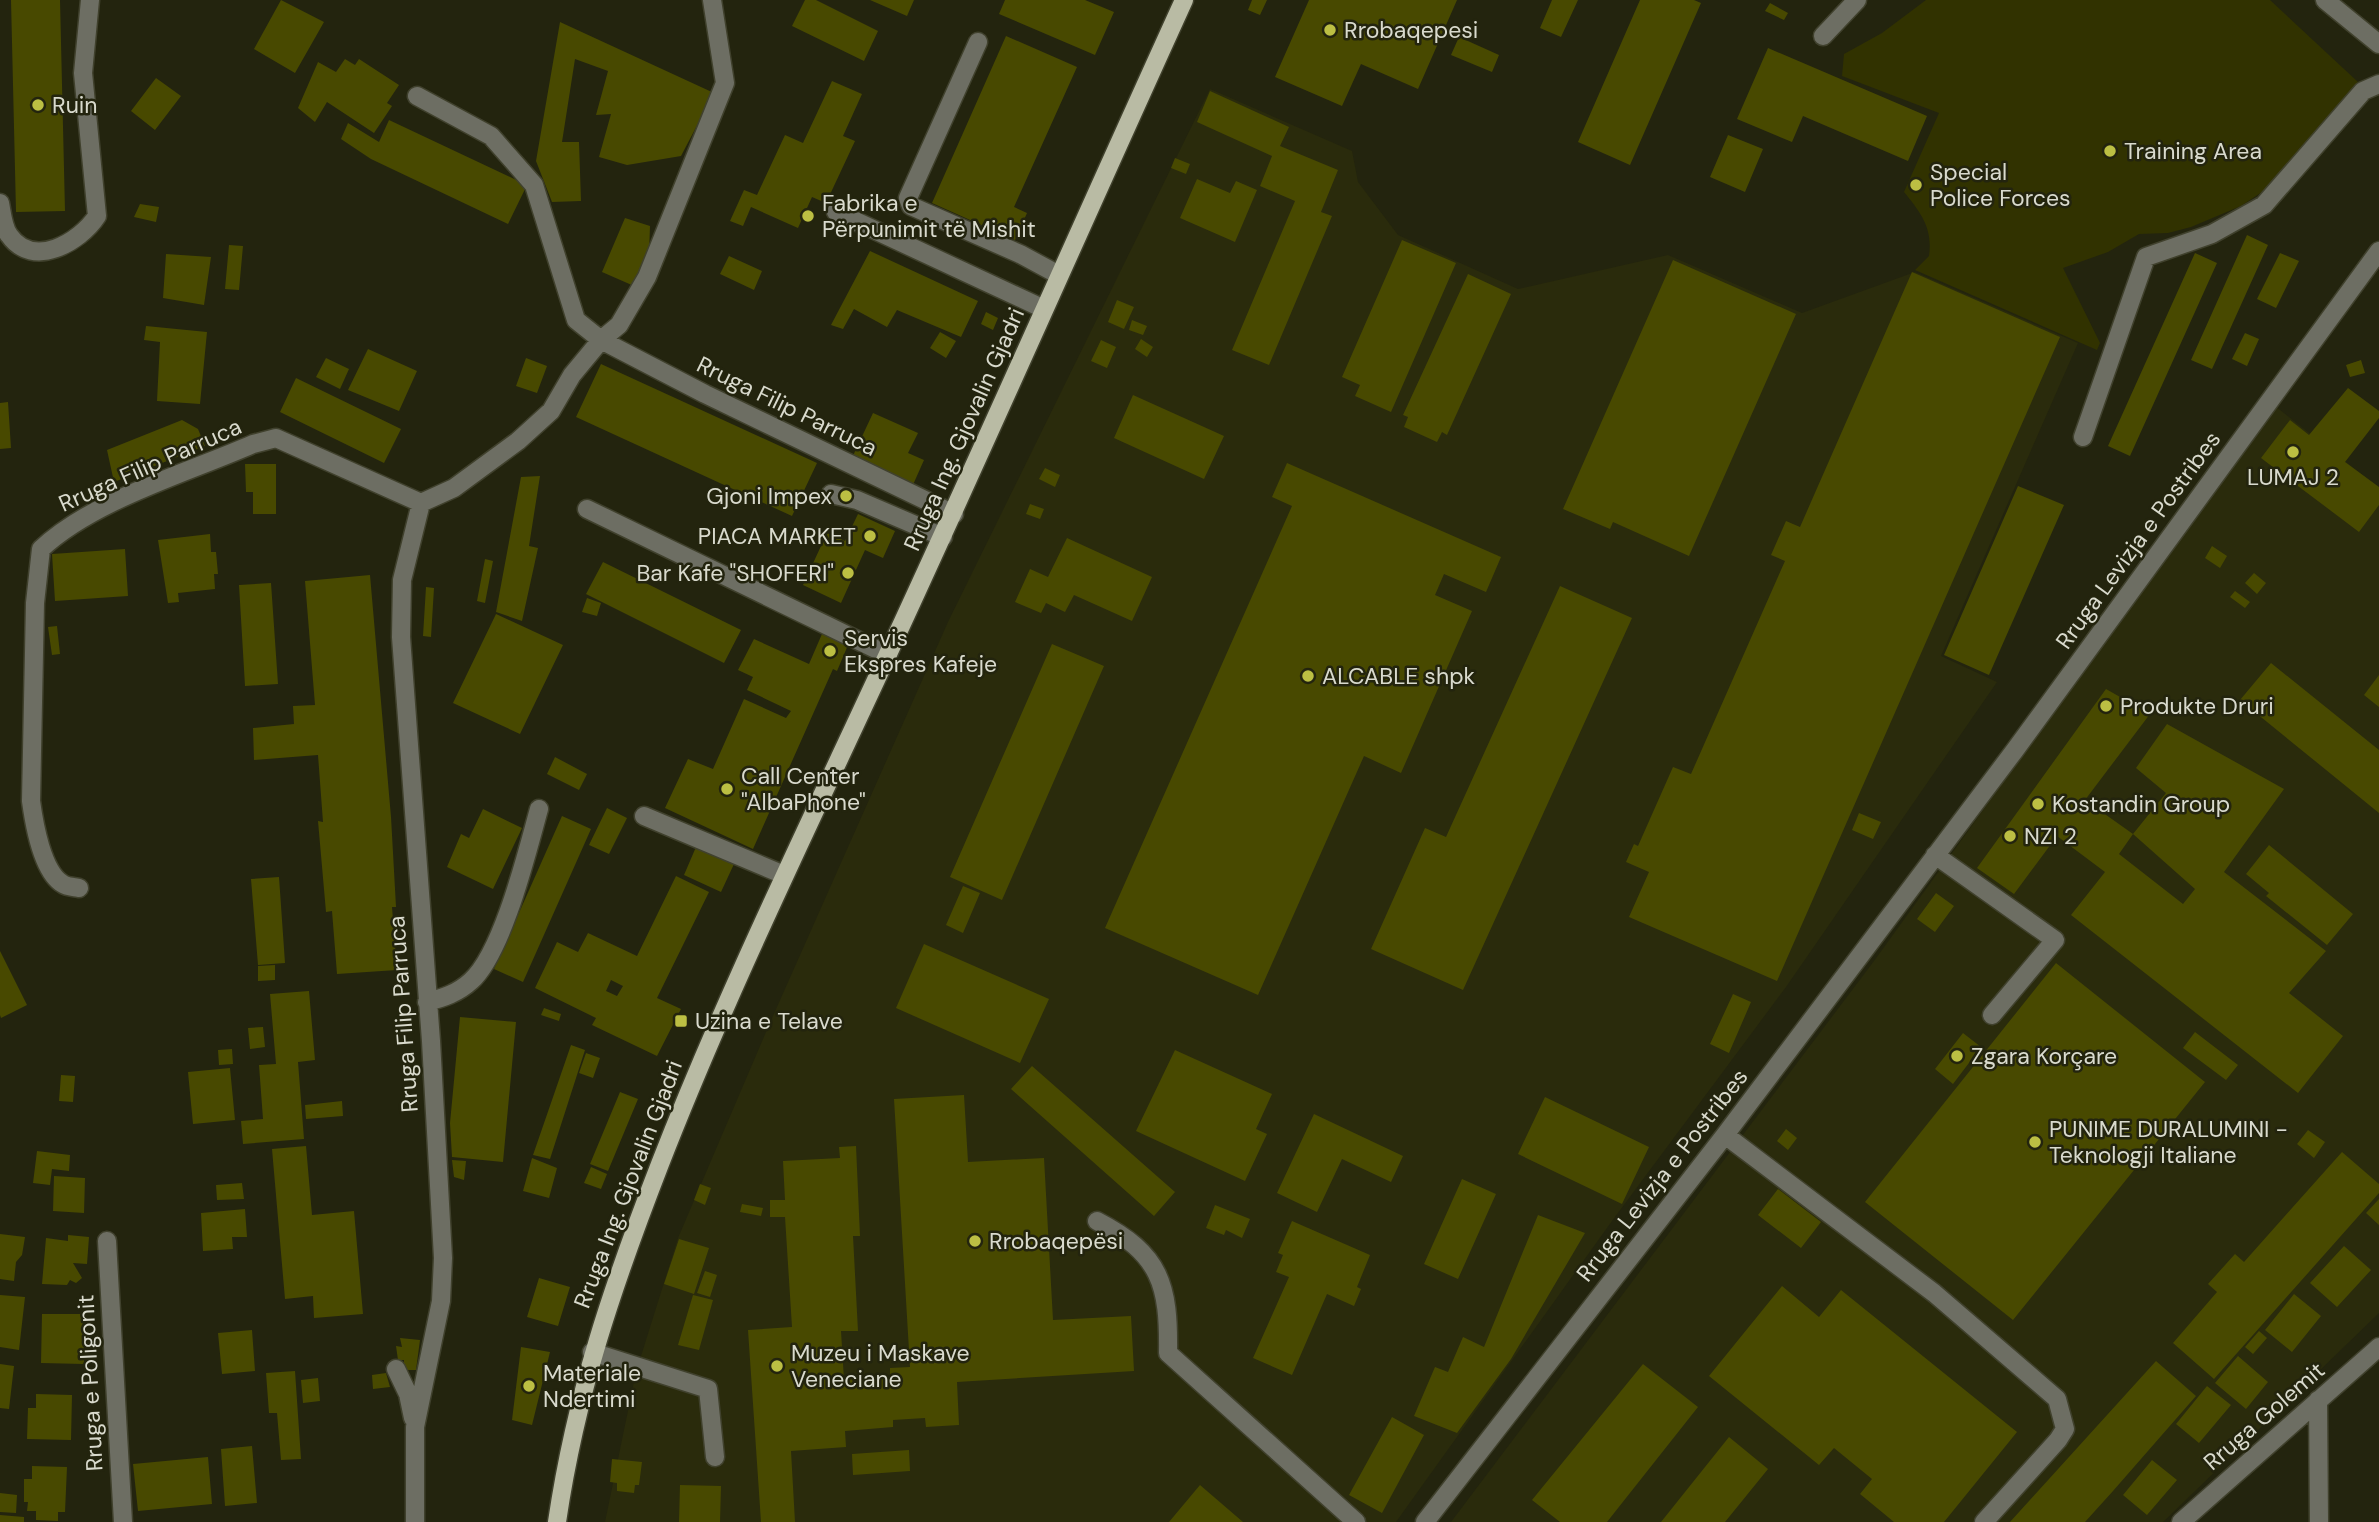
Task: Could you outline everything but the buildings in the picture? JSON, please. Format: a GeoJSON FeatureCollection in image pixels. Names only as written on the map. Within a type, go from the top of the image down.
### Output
{"type":"FeatureCollection","features":[{"type":"Feature","properties":{"kind":"main road","name":"Rruga Ing. Gjovalin Gjadri"},"geometry":{"type":"LineString","coordinates":[[557,1522],[566,1461],[592,1352],[631,1238],[709,1039],[954,514],[1184,0]]}},
{"type":"Feature","properties":{"kind":"street"},"geometry":{"type":"LineString","coordinates":[[0,203],[8,234],[26,248],[36,250],[46,251],[71,242],[90,226],[97,216],[83,73],[90,0]]}},
{"type":"Feature","properties":{"kind":"street"},"geometry":{"type":"LineString","coordinates":[[421,503],[454,488],[518,441],[551,411],[572,375],[601,340],[619,325],[647,277],[725,83],[712,0]]}},
{"type":"Feature","properties":{"kind":"street"},"geometry":{"type":"LineString","coordinates":[[1823,36],[1857,0]]}},
{"type":"Feature","properties":{"kind":"street"},"geometry":{"type":"LineString","coordinates":[[2325,0],[2379,44]]}},
{"type":"Feature","properties":{"kind":"street"},"geometry":{"type":"LineString","coordinates":[[978,42],[908,198],[911,206],[1020,254],[1059,275]]}},
{"type":"Feature","properties":{"kind":"street"},"geometry":{"type":"LineString","coordinates":[[2082,437],[2146,257],[2212,234],[2264,205],[2363,91],[2379,84]]}},
{"type":"Feature","properties":{"kind":"street","name":"Rruga Filip Parruca"},"geometry":{"type":"LineString","coordinates":[[417,96],[491,136],[534,185],[576,320],[601,340],[705,394],[954,514]]}},
{"type":"Feature","properties":{"kind":"street"},"geometry":{"type":"LineString","coordinates":[[836,212],[1044,309]]}},
{"type":"Feature","properties":{"kind":"street","name":"Rruga Levizja e Postribes"},"geometry":{"type":"LineString","coordinates":[[1425,1522],[1725,1135],[2023,739],[2379,251]]}},
{"type":"Feature","properties":{"kind":"street","name":"Rruga Filip Parruca"},"geometry":{"type":"LineString","coordinates":[[79,888],[64,885],[53,875],[35,830],[31,801],[35,603],[41,549],[57,534],[97,510],[253,444],[276,438],[421,503],[402,580],[401,637],[443,1258],[441,1301],[415,1427],[415,1522]]}},
{"type":"Feature","properties":{"kind":"street"},"geometry":{"type":"LineString","coordinates":[[831,494],[857,500],[943,537]]}},
{"type":"Feature","properties":{"kind":"street"},"geometry":{"type":"LineString","coordinates":[[587,509],[888,655]]}},
{"type":"Feature","properties":{"kind":"street"},"geometry":{"type":"LineString","coordinates":[[427,1002],[450,996],[472,980],[490,951],[524,863],[539,809]]}},
{"type":"Feature","properties":{"kind":"street"},"geometry":{"type":"LineString","coordinates":[[644,816],[784,876]]}},
{"type":"Feature","properties":{"kind":"street"},"geometry":{"type":"LineString","coordinates":[[1935,855],[2055,940],[1992,1015]]}},
{"type":"Feature","properties":{"kind":"street"},"geometry":{"type":"LineString","coordinates":[[1725,1135],[1934,1293],[2057,1399],[2065,1429],[1984,1522]]}},
{"type":"Feature","properties":{"kind":"street"},"geometry":{"type":"LineString","coordinates":[[1097,1220],[1143,1252],[1162,1279],[1168,1310],[1168,1353],[1356,1522]]}},
{"type":"Feature","properties":{"kind":"street","name":"Rruga e Poligonit"},"geometry":{"type":"LineString","coordinates":[[107,1241],[123,1522]]}},
{"type":"Feature","properties":{"kind":"street","name":"Rruga Golemit"},"geometry":{"type":"LineString","coordinates":[[2181,1522],[2379,1347]]}},
{"type":"Feature","properties":{"kind":"street"},"geometry":{"type":"LineString","coordinates":[[592,1352],[708,1389],[715,1457]]}},
{"type":"Feature","properties":{"kind":"street"},"geometry":{"type":"LineString","coordinates":[[396,1369],[408,1394],[415,1427]]}},
{"type":"Feature","properties":{"kind":"street"},"geometry":{"type":"LineString","coordinates":[[2318,1400],[2319,1522]]}},
{"type":"Feature","properties":{"kind":"shaded area","name":"Training Area"},"geometry":{"type":"Polygon","coordinates":[[[1926,0],[2270,0],[2358,82],[2265,190],[2241,206],[2191,227],[2168,233],[2139,234],[2108,252],[2063,268],[2100,343],[2097,350],[1915,270],[1929,256],[1929,237],[1920,214],[1904,192],[1939,113],[1842,76],[1844,54],[1882,33],[1926,0]]]}},
{"type":"Feature","properties":{"kind":"shaded area"},"geometry":{"type":"Polygon","coordinates":[[[1210,89],[1352,151],[1358,182],[1398,235],[1518,289],[1668,255],[1802,313],[1915,272],[2078,343],[1941,656],[1997,682],[1786,987],[1612,1221],[1396,1522],[605,1522],[636,1372],[678,1238],[769,1025],[948,622],[1210,89]]]}},
{"type":"Feature","properties":{"kind":"shaded area"},"geometry":{"type":"Polygon","coordinates":[[[2275,406],[2379,488],[2379,1313],[2163,1522],[1451,1522],[1874,961],[2275,406]]]}},
{"type":"Feature","properties":{"kind":"place","name":"Rrobaqepesi"},"geometry":{"type":"Point","coordinates":[1330,30]}},
{"type":"Feature","properties":{"kind":"place","name":"Ruin"},"geometry":{"type":"Point","coordinates":[38,105]}},
{"type":"Feature","properties":{"kind":"place","name":"Training Area"},"geometry":{"type":"Point","coordinates":[2110,151]}},
{"type":"Feature","properties":{"kind":"place","name":"Special Police Forces"},"geometry":{"type":"Point","coordinates":[1916,185]}},
{"type":"Feature","properties":{"kind":"place","name":"Fabrika e Përpunimit të Mishit"},"geometry":{"type":"Point","coordinates":[808,216]}},
{"type":"Feature","properties":{"kind":"place","name":"LUMAJ 2"},"geometry":{"type":"Point","coordinates":[2293,452]}},
{"type":"Feature","properties":{"kind":"place","name":"Gjoni Impex"},"geometry":{"type":"Point","coordinates":[846,496]}},
{"type":"Feature","properties":{"kind":"place","name":"PIACA MARKET"},"geometry":{"type":"Point","coordinates":[870,536]}},
{"type":"Feature","properties":{"kind":"place","name":"Bar Kafe \"SHOFERI\""},"geometry":{"type":"Point","coordinates":[848,573]}},
{"type":"Feature","properties":{"kind":"place","name":"Servis Ekspres Kafeje"},"geometry":{"type":"Point","coordinates":[830,651]}},
{"type":"Feature","properties":{"kind":"place","name":"ALCABLE shpk"},"geometry":{"type":"Point","coordinates":[1308,676]}},
{"type":"Feature","properties":{"kind":"place","name":"Produkte Druri"},"geometry":{"type":"Point","coordinates":[2106,706]}},
{"type":"Feature","properties":{"kind":"place","name":"Call Center \"AlbaPhone\""},"geometry":{"type":"Point","coordinates":[727,789]}},
{"type":"Feature","properties":{"kind":"place","name":"Kostandin Group"},"geometry":{"type":"Point","coordinates":[2038,804]}},
{"type":"Feature","properties":{"kind":"place","name":"NZI 2"},"geometry":{"type":"Point","coordinates":[2010,836]}},
{"type":"Feature","properties":{"kind":"place","name":"Uzina e Telave"},"geometry":{"type":"Point","coordinates":[681,1021]}},
{"type":"Feature","properties":{"kind":"place","name":"Zgara Korçare"},"geometry":{"type":"Point","coordinates":[1957,1056]}},
{"type":"Feature","properties":{"kind":"place","name":"PUNIME DURALUMINI - Teknologji Italiane"},"geometry":{"type":"Point","coordinates":[2035,1142]}},
{"type":"Feature","properties":{"kind":"place","name":"Rrobaqepësi"},"geometry":{"type":"Point","coordinates":[975,1241]}},
{"type":"Feature","properties":{"kind":"place","name":"Muzeu i Maskave Veneciane"},"geometry":{"type":"Point","coordinates":[777,1366]}},
{"type":"Feature","properties":{"kind":"place","name":"Materiale Ndertimi"},"geometry":{"type":"Point","coordinates":[529,1386]}}]}
